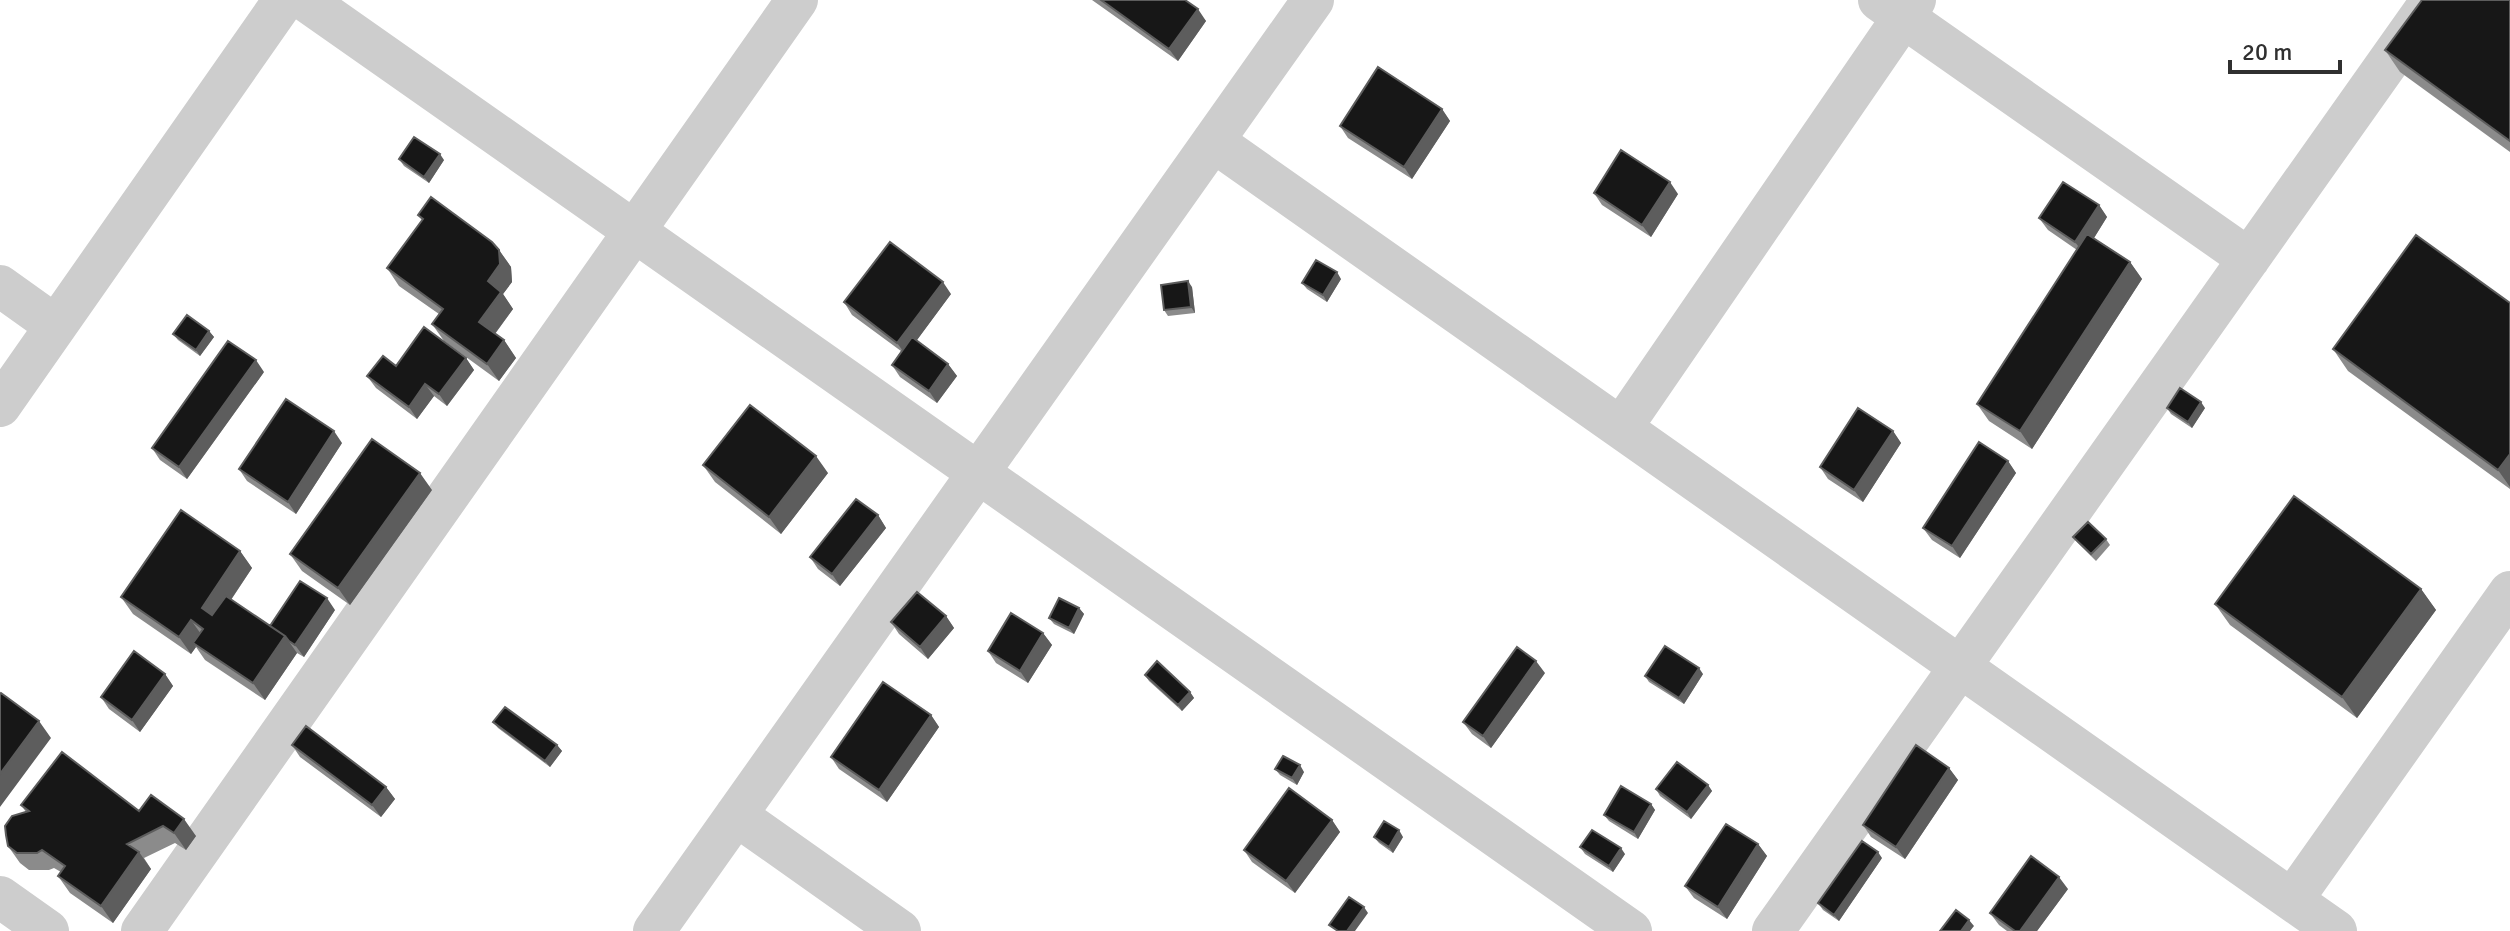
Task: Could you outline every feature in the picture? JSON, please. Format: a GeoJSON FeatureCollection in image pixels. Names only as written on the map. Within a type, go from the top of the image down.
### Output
{"type":"FeatureCollection","features":[{"type":"Feature","properties":{"kind":"street"},"geometry":{"type":"LineString","coordinates":[[0,406],[284,0]]}},
{"type":"Feature","properties":{"kind":"street"},"geometry":{"type":"LineString","coordinates":[[305,0],[1631,931]]}},
{"type":"Feature","properties":{"kind":"street"},"geometry":{"type":"LineString","coordinates":[[142,931],[797,0]]}},
{"type":"Feature","properties":{"kind":"street"},"geometry":{"type":"LineString","coordinates":[[654,931],[1313,0]]}},
{"type":"Feature","properties":{"kind":"street"},"geometry":{"type":"LineString","coordinates":[[1773,931],[2432,0]]}},
{"type":"Feature","properties":{"kind":"street"},"geometry":{"type":"LineString","coordinates":[[1621,428],[1899,6],[2249,259]]}},
{"type":"Feature","properties":{"kind":"street"},"geometry":{"type":"LineString","coordinates":[[1213,141],[2336,931]]}},
{"type":"Feature","properties":{"kind":"street"},"geometry":{"type":"LineString","coordinates":[[0,286],[56,326]]}},
{"type":"Feature","properties":{"kind":"street"},"geometry":{"type":"LineString","coordinates":[[2292,900],[2510,592]]}},
{"type":"Feature","properties":{"kind":"street"},"geometry":{"type":"LineString","coordinates":[[736,815],[900,931]]}},
{"type":"Feature","properties":{"kind":"street"},"geometry":{"type":"LineString","coordinates":[[0,897],[48,931]]}},
{"type":"Feature","properties":{"kind":"building"},"geometry":{"type":"Polygon","coordinates":[[[1101,0],[1185,0],[1198,9],[1169,49],[1101,0]]]}},
{"type":"Feature","properties":{"kind":"building"},"geometry":{"type":"Polygon","coordinates":[[[2422,0],[2510,0],[2510,141],[2385,50],[2422,0]]]}},
{"type":"Feature","properties":{"kind":"building"},"geometry":{"type":"Polygon","coordinates":[[[1378,67],[1442,109],[1404,167],[1340,126],[1378,67]]]}},
{"type":"Feature","properties":{"kind":"building"},"geometry":{"type":"Polygon","coordinates":[[[414,137],[440,154],[424,177],[399,159],[414,137]]]}},
{"type":"Feature","properties":{"kind":"building"},"geometry":{"type":"Polygon","coordinates":[[[1621,150],[1670,182],[1642,225],[1594,193],[1621,150]]]}},
{"type":"Feature","properties":{"kind":"building"},"geometry":{"type":"Polygon","coordinates":[[[2063,182],[2099,205],[2075,242],[2039,218],[2063,182]]]}},
{"type":"Feature","properties":{"kind":"building"},"geometry":{"type":"Polygon","coordinates":[[[431,197],[499,250],[500,264],[488,281],[501,292],[479,322],[504,340],[487,364],[432,324],[443,309],[387,268],[423,219],[418,215],[431,197]]]}},
{"type":"Feature","properties":{"kind":"building"},"geometry":{"type":"Polygon","coordinates":[[[2087,234],[2130,262],[2020,431],[1977,404],[2087,234]]]}},
{"type":"Feature","properties":{"kind":"building"},"geometry":{"type":"Polygon","coordinates":[[[2416,235],[2510,303],[2510,454],[2498,470],[2333,349],[2416,235]]]}},
{"type":"Feature","properties":{"kind":"building"},"geometry":{"type":"Polygon","coordinates":[[[890,242],[943,282],[897,343],[844,302],[890,242]]]}},
{"type":"Feature","properties":{"kind":"building"},"geometry":{"type":"Polygon","coordinates":[[[1316,260],[1337,272],[1323,295],[1302,283],[1316,260]]]}},
{"type":"Feature","properties":{"kind":"building"},"geometry":{"type":"Polygon","coordinates":[[[1188,281],[1191,307],[1164,310],[1161,285],[1188,281]]]}},
{"type":"Feature","properties":{"kind":"building"},"geometry":{"type":"Polygon","coordinates":[[[187,315],[209,331],[196,350],[173,334],[187,315]]]}},
{"type":"Feature","properties":{"kind":"building"},"geometry":{"type":"Polygon","coordinates":[[[424,327],[466,358],[439,394],[425,384],[409,407],[367,376],[383,356],[396,366],[424,327]]]}},
{"type":"Feature","properties":{"kind":"building"},"geometry":{"type":"Polygon","coordinates":[[[912,337],[948,364],[929,391],[892,365],[912,337]]]}},
{"type":"Feature","properties":{"kind":"building"},"geometry":{"type":"Polygon","coordinates":[[[228,341],[256,360],[179,467],[152,448],[228,341]]]}},
{"type":"Feature","properties":{"kind":"building"},"geometry":{"type":"Polygon","coordinates":[[[2180,388],[2201,402],[2188,422],[2167,408],[2180,388]]]}},
{"type":"Feature","properties":{"kind":"building"},"geometry":{"type":"Polygon","coordinates":[[[286,399],[334,431],[288,502],[239,469],[286,399]]]}},
{"type":"Feature","properties":{"kind":"building"},"geometry":{"type":"Polygon","coordinates":[[[750,405],[816,456],[769,517],[703,465],[750,405]]]}},
{"type":"Feature","properties":{"kind":"building"},"geometry":{"type":"Polygon","coordinates":[[[1858,408],[1893,431],[1854,490],[1820,467],[1858,408]]]}},
{"type":"Feature","properties":{"kind":"building"},"geometry":{"type":"Polygon","coordinates":[[[372,439],[420,473],[338,588],[290,554],[372,439]]]}},
{"type":"Feature","properties":{"kind":"building"},"geometry":{"type":"Polygon","coordinates":[[[1979,442],[2008,461],[1952,546],[1923,528],[1979,442]]]}},
{"type":"Feature","properties":{"kind":"building"},"geometry":{"type":"Polygon","coordinates":[[[2294,496],[2421,589],[2342,697],[2215,604],[2294,496]]]}},
{"type":"Feature","properties":{"kind":"building"},"geometry":{"type":"Polygon","coordinates":[[[856,499],[878,515],[832,574],[810,557],[856,499]]]}},
{"type":"Feature","properties":{"kind":"building"},"geometry":{"type":"Polygon","coordinates":[[[181,510],[240,551],[202,608],[212,615],[226,596],[285,636],[253,683],[193,643],[203,629],[191,620],[179,637],[121,597],[181,510]]]}},
{"type":"Feature","properties":{"kind":"building"},"geometry":{"type":"Polygon","coordinates":[[[2088,522],[2106,539],[2091,554],[2073,537],[2088,522]]]}},
{"type":"Feature","properties":{"kind":"building"},"geometry":{"type":"Polygon","coordinates":[[[300,581],[327,598],[295,645],[270,626],[300,581]]]}},
{"type":"Feature","properties":{"kind":"building"},"geometry":{"type":"Polygon","coordinates":[[[917,592],[946,616],[920,647],[891,622],[917,592]]]}},
{"type":"Feature","properties":{"kind":"building"},"geometry":{"type":"Polygon","coordinates":[[[1059,598],[1079,608],[1069,628],[1049,618],[1059,598]]]}},
{"type":"Feature","properties":{"kind":"building"},"geometry":{"type":"Polygon","coordinates":[[[1011,613],[1043,633],[1020,671],[988,651],[1011,613]]]}},
{"type":"Feature","properties":{"kind":"building"},"geometry":{"type":"Polygon","coordinates":[[[1665,646],[1699,668],[1679,698],[1645,676],[1665,646]]]}},
{"type":"Feature","properties":{"kind":"building"},"geometry":{"type":"Polygon","coordinates":[[[1517,647],[1536,661],[1483,736],[1463,722],[1517,647]]]}},
{"type":"Feature","properties":{"kind":"building"},"geometry":{"type":"Polygon","coordinates":[[[134,651],[165,674],[132,720],[101,697],[134,651]]]}},
{"type":"Feature","properties":{"kind":"building"},"geometry":{"type":"Polygon","coordinates":[[[1157,661],[1190,692],[1178,705],[1145,675],[1157,661]]]}},
{"type":"Feature","properties":{"kind":"building"},"geometry":{"type":"Polygon","coordinates":[[[883,682],[931,715],[879,790],[831,757],[883,682]]]}},
{"type":"Feature","properties":{"kind":"building"},"geometry":{"type":"Polygon","coordinates":[[[0,694],[39,721],[0,774],[0,694]]]}},
{"type":"Feature","properties":{"kind":"building"},"geometry":{"type":"Polygon","coordinates":[[[505,707],[557,745],[545,761],[493,722],[505,707]]]}},
{"type":"Feature","properties":{"kind":"building"},"geometry":{"type":"Polygon","coordinates":[[[306,726],[386,787],[372,805],[292,745],[306,726]]]}},
{"type":"Feature","properties":{"kind":"building"},"geometry":{"type":"Polygon","coordinates":[[[1916,745],[1949,768],[1896,847],[1863,825],[1916,745]]]}},
{"type":"Feature","properties":{"kind":"building"},"geometry":{"type":"Polygon","coordinates":[[[62,752],[139,811],[151,795],[184,819],[174,833],[163,826],[127,844],[139,852],[101,906],[58,876],[65,866],[42,850],[17,853],[8,846],[5,826],[12,816],[29,811],[21,805],[62,752]]]}},
{"type":"Feature","properties":{"kind":"building"},"geometry":{"type":"Polygon","coordinates":[[[1283,756],[1300,765],[1292,778],[1275,769],[1283,756]]]}},
{"type":"Feature","properties":{"kind":"building"},"geometry":{"type":"Polygon","coordinates":[[[1677,762],[1708,785],[1687,812],[1656,789],[1677,762]]]}},
{"type":"Feature","properties":{"kind":"building"},"geometry":{"type":"Polygon","coordinates":[[[1621,786],[1651,804],[1634,832],[1604,815],[1621,786]]]}},
{"type":"Feature","properties":{"kind":"building"},"geometry":{"type":"Polygon","coordinates":[[[1289,788],[1332,820],[1286,881],[1244,850],[1289,788]]]}},
{"type":"Feature","properties":{"kind":"building"},"geometry":{"type":"Polygon","coordinates":[[[1384,821],[1399,830],[1389,847],[1374,837],[1384,821]]]}},
{"type":"Feature","properties":{"kind":"building"},"geometry":{"type":"Polygon","coordinates":[[[1726,824],[1758,844],[1718,907],[1685,886],[1726,824]]]}},
{"type":"Feature","properties":{"kind":"building"},"geometry":{"type":"Polygon","coordinates":[[[1592,830],[1621,848],[1609,866],[1580,847],[1592,830]]]}},
{"type":"Feature","properties":{"kind":"building"},"geometry":{"type":"Polygon","coordinates":[[[1862,841],[1878,852],[1834,915],[1818,903],[1862,841]]]}},
{"type":"Feature","properties":{"kind":"building"},"geometry":{"type":"Polygon","coordinates":[[[2031,856],[2059,877],[2020,931],[2015,931],[1990,913],[2031,856]]]}},
{"type":"Feature","properties":{"kind":"building"},"geometry":{"type":"Polygon","coordinates":[[[1349,897],[1364,907],[1347,931],[1338,931],[1329,925],[1349,897]]]}},
{"type":"Feature","properties":{"kind":"building"},"geometry":{"type":"Polygon","coordinates":[[[1956,910],[1969,920],[1961,931],[1940,931],[1956,910]]]}}]}
